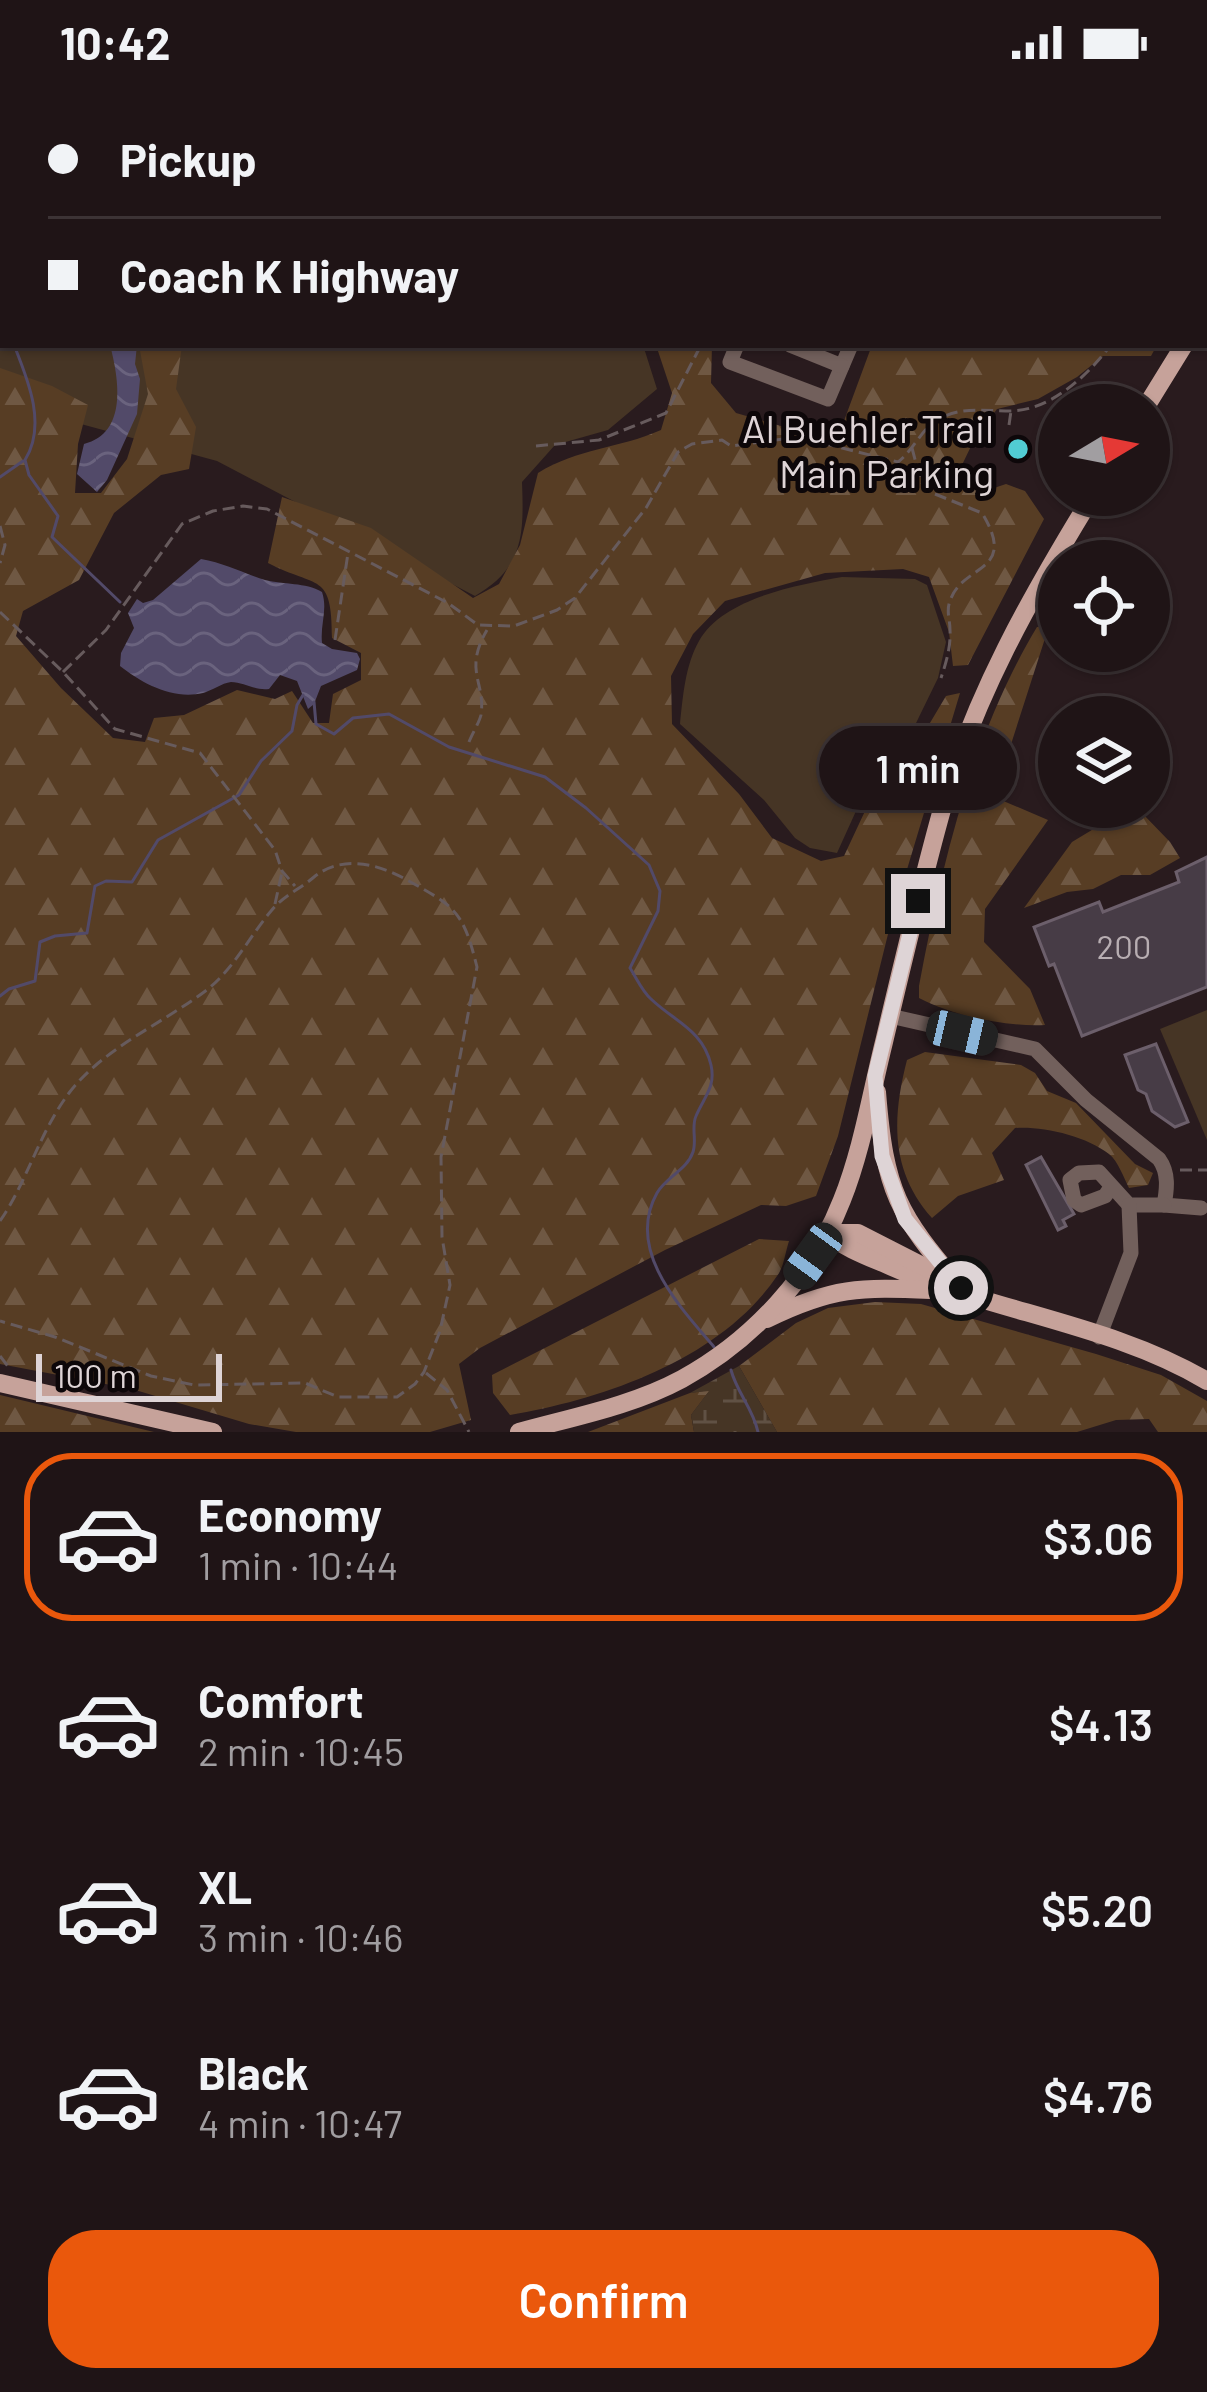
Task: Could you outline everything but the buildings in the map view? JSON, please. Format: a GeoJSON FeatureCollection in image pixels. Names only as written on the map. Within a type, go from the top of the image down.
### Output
{"type":"FeatureCollection","features":[{"type":"Feature","properties":{"kind":"main road"},"geometry":{"type":"LineString","coordinates":[[1160,384],[1182,348]]}},
{"type":"Feature","properties":{"kind":"main road"},"geometry":{"type":"LineString","coordinates":[[519,1432],[610,1407],[678,1381],[720,1355],[757,1324],[794,1282],[826,1233],[849,1181],[938,823],[973,722],[1025,609],[1080,516]]}},
{"type":"Feature","properties":{"kind":"main road"},"geometry":{"type":"LineString","coordinates":[[875,1076],[882,1156],[896,1199],[919,1239],[964,1292]]}},
{"type":"Feature","properties":{"kind":"main road"},"geometry":{"type":"LineString","coordinates":[[826,1233],[857,1233],[964,1292],[1146,1351],[1207,1382]]}},
{"type":"Feature","properties":{"kind":"main road"},"geometry":{"type":"LineString","coordinates":[[757,1324],[804,1300],[843,1290],[964,1292]]}},
{"type":"Feature","properties":{"kind":"main road"},"geometry":{"type":"LineString","coordinates":[[0,1383],[213,1432]]}},
{"type":"Feature","properties":{"kind":"lane"},"geometry":{"type":"LineString","coordinates":[[736,348],[730,362],[828,399],[850,348]]}},
{"type":"Feature","properties":{"kind":"lane"},"geometry":{"type":"LineString","coordinates":[[797,348],[842,366]]}},
{"type":"Feature","properties":{"kind":"lane"},"geometry":{"type":"LineString","coordinates":[[890,1016],[1035,1049],[1086,1100],[1160,1159],[1166,1176],[1164,1205]]}},
{"type":"Feature","properties":{"kind":"lane"},"geometry":{"type":"LineString","coordinates":[[1099,1337],[1131,1253],[1129,1205],[1112,1187]]}},
{"type":"Feature","properties":{"kind":"lane"},"geometry":{"type":"LineString","coordinates":[[1129,1205],[1201,1208]]}},
{"type":"Feature","properties":{"kind":"path"},"geometry":{"type":"LineString","coordinates":[[536,446],[598,440],[666,413],[699,348]]}},
{"type":"Feature","properties":{"kind":"path"},"geometry":{"type":"LineString","coordinates":[[64,672],[117,614],[182,524],[213,511],[243,506],[267,509],[448,603],[478,625],[527,622],[575,598],[646,508],[678,452],[692,445],[722,440],[730,446],[798,437],[898,462],[934,421],[950,414],[1011,411],[1047,403],[1108,348]]}},
{"type":"Feature","properties":{"kind":"path"},"geometry":{"type":"LineString","coordinates":[[1009,425],[1011,411]]}},
{"type":"Feature","properties":{"kind":"path"},"geometry":{"type":"LineString","coordinates":[[912,446],[921,482],[930,492],[982,513],[992,535],[993,554],[985,568],[954,591],[947,607],[951,633],[941,678]]}},
{"type":"Feature","properties":{"kind":"path"},"geometry":{"type":"LineString","coordinates":[[0,526],[5,545],[0,563]]}},
{"type":"Feature","properties":{"kind":"path"},"geometry":{"type":"LineString","coordinates":[[335,640],[348,551]]}},
{"type":"Feature","properties":{"kind":"path"},"geometry":{"type":"LineString","coordinates":[[0,612],[115,729],[200,752],[297,887]]}},
{"type":"Feature","properties":{"kind":"path"},"geometry":{"type":"LineString","coordinates":[[469,742],[481,714],[474,676],[478,645],[489,626]]}},
{"type":"Feature","properties":{"kind":"path"},"geometry":{"type":"LineString","coordinates":[[0,1222],[32,1153],[71,1090],[104,1060],[211,987],[273,909],[297,887],[332,865],[366,865],[400,876],[454,908],[477,967],[441,1157],[442,1237],[450,1285],[440,1331],[421,1380],[397,1397],[338,1397],[304,1383],[194,1385],[133,1370],[55,1337],[0,1321]]}},
{"type":"Feature","properties":{"kind":"path"},"geometry":{"type":"LineString","coordinates":[[273,909],[282,871]]}},
{"type":"Feature","properties":{"kind":"path"},"geometry":{"type":"LineString","coordinates":[[1166,1176],[1189,1168],[1207,1170]]}},
{"type":"Feature","properties":{"kind":"path"},"geometry":{"type":"LineString","coordinates":[[424,1372],[447,1390],[469,1432]]}},
{"type":"Feature","properties":{"kind":"green space"},"geometry":{"type":"Polygon","coordinates":[[[0,348],[644,348],[657,389],[608,430],[555,445],[522,482],[518,548],[503,574],[475,596],[217,461],[0,402],[0,348]]]}},
{"type":"Feature","properties":{"kind":"green space"},"geometry":{"type":"Polygon","coordinates":[[[140,348],[182,348],[176,389],[196,427],[189,469],[161,475],[114,513],[79,580],[23,611],[16,636],[113,738],[145,742],[154,718],[184,715],[237,690],[275,699],[292,691],[313,723],[329,723],[333,694],[361,680],[361,653],[332,638],[329,602],[319,585],[268,563],[282,497],[371,528],[473,598],[499,584],[520,545],[538,473],[568,458],[661,430],[672,393],[657,348],[712,348],[711,383],[736,413],[812,435],[841,429],[871,348],[1155,348],[1151,356],[1103,356],[1065,384],[1038,384],[1038,399],[997,409],[974,440],[961,467],[988,490],[1006,484],[1025,491],[1044,519],[968,665],[953,666],[949,632],[929,577],[903,569],[825,573],[725,601],[693,634],[671,676],[672,724],[739,794],[772,838],[821,861],[844,856],[880,779],[902,770],[946,696],[960,693],[890,926],[838,1136],[816,1196],[786,1206],[761,1205],[480,1348],[459,1364],[471,1420],[430,1432],[296,1432],[249,1424],[132,1389],[0,1364],[0,368],[88,405],[78,444],[75,493],[101,493],[127,459],[148,394],[140,348]]]}},
{"type":"Feature","properties":{"kind":"green space"},"geometry":{"type":"Polygon","coordinates":[[[842,577],[915,579],[927,585],[946,642],[938,678],[898,760],[876,767],[837,853],[810,848],[795,838],[764,800],[680,724],[691,661],[710,626],[763,596],[842,577]]]}},
{"type":"Feature","properties":{"kind":"green space"},"geometry":{"type":"Polygon","coordinates":[[[1037,627],[1038,660],[994,797],[1038,816],[1038,828],[1042,828],[985,909],[984,942],[1030,989],[1045,1025],[980,1019],[919,998],[938,894],[962,801],[994,712],[1037,627]]]}},
{"type":"Feature","properties":{"kind":"green space"},"geometry":{"type":"Polygon","coordinates":[[[1095,828],[1156,828],[1180,858],[1150,875],[1121,875],[1093,889],[1067,892],[1024,908],[1072,842],[1095,828]]]}},
{"type":"Feature","properties":{"kind":"green space"},"geometry":{"type":"Polygon","coordinates":[[[1207,1010],[1207,1140],[1160,1029],[1207,1010]]]}},
{"type":"Feature","properties":{"kind":"green space"},"geometry":{"type":"Polygon","coordinates":[[[925,1052],[1021,1065],[1035,1073],[1047,1091],[1076,1103],[1135,1164],[1153,1173],[1148,1185],[1129,1188],[1112,1157],[1089,1142],[1051,1131],[1015,1128],[992,1153],[1004,1180],[958,1196],[932,1218],[908,1182],[897,1123],[907,1060],[925,1052]]]}},
{"type":"Feature","properties":{"kind":"green space"},"geometry":{"type":"Polygon","coordinates":[[[759,1239],[789,1241],[779,1272],[753,1305],[693,1352],[621,1386],[546,1408],[510,1415],[493,1393],[492,1375],[759,1239]]]}},
{"type":"Feature","properties":{"kind":"green space"},"geometry":{"type":"Polygon","coordinates":[[[875,1302],[921,1304],[1161,1375],[1207,1401],[1207,1432],[1158,1432],[1149,1419],[1116,1420],[1077,1432],[777,1432],[739,1366],[796,1323],[828,1308],[875,1302]]]}},
{"type":"Feature","properties":{"kind":"green space"},"geometry":{"type":"Polygon","coordinates":[[[739,1366],[777,1432],[694,1432],[691,1415],[709,1391],[690,1393],[739,1366]]]}},
{"type":"Feature","properties":{"kind":"green space"},"geometry":{"type":"Polygon","coordinates":[[[710,1390],[691,1415],[694,1432],[588,1432],[690,1393],[710,1390]]]}},
{"type":"Feature","properties":{"kind":"green space"},"geometry":{"type":"Polygon","coordinates":[[[0,1395],[154,1432],[0,1432],[0,1395]]]}},
{"type":"Feature","properties":{"kind":"water"},"geometry":{"type":"Polygon","coordinates":[[[111,348],[137,348],[137,414],[97,492],[77,474],[84,444],[108,429],[114,417],[116,373],[111,348]]]}},
{"type":"Feature","properties":{"kind":"water"},"geometry":{"type":"Polygon","coordinates":[[[201,559],[322,592],[322,643],[357,653],[357,670],[321,686],[308,709],[297,681],[280,675],[269,689],[231,682],[192,695],[159,689],[129,673],[120,666],[134,628],[128,613],[137,599],[143,603],[153,600],[201,559]]]}},
{"type":"Feature","properties":{"kind":"waterway"},"geometry":{"type":"LineString","coordinates":[[15,348],[35,417],[25,460],[29,475],[58,516],[52,537],[120,602]]}},
{"type":"Feature","properties":{"kind":"waterway"},"geometry":{"type":"LineString","coordinates":[[0,477],[23,461]]}},
{"type":"Feature","properties":{"kind":"waterway"},"geometry":{"type":"LineString","coordinates":[[0,996],[35,981],[40,942],[87,933],[95,886],[106,881],[132,882],[158,840],[239,795],[261,761],[292,731],[303,695]]}},
{"type":"Feature","properties":{"kind":"waterway"},"geometry":{"type":"LineString","coordinates":[[314,702],[316,724],[334,734],[353,718],[389,714],[449,747],[545,777],[649,865],[660,891],[658,911],[630,968],[648,996],[702,1043],[712,1073],[695,1120],[693,1152],[657,1193],[648,1235],[661,1276],[714,1347]]}},
{"type":"Feature","properties":{"kind":"waterway"},"geometry":{"type":"LineString","coordinates":[[731,1370],[758,1432]]}},
{"type":"Feature","properties":{"kind":"place","name":"Al Buehler Trail Main Parking"},"geometry":{"type":"Point","coordinates":[1018,449]}},
{"type":"Feature","properties":{"kind":"route"},"geometry":{"type":"LineString","coordinates":[[918,901],[875,1076],[882,1156],[905,1219],[961,1288]]}}]}
